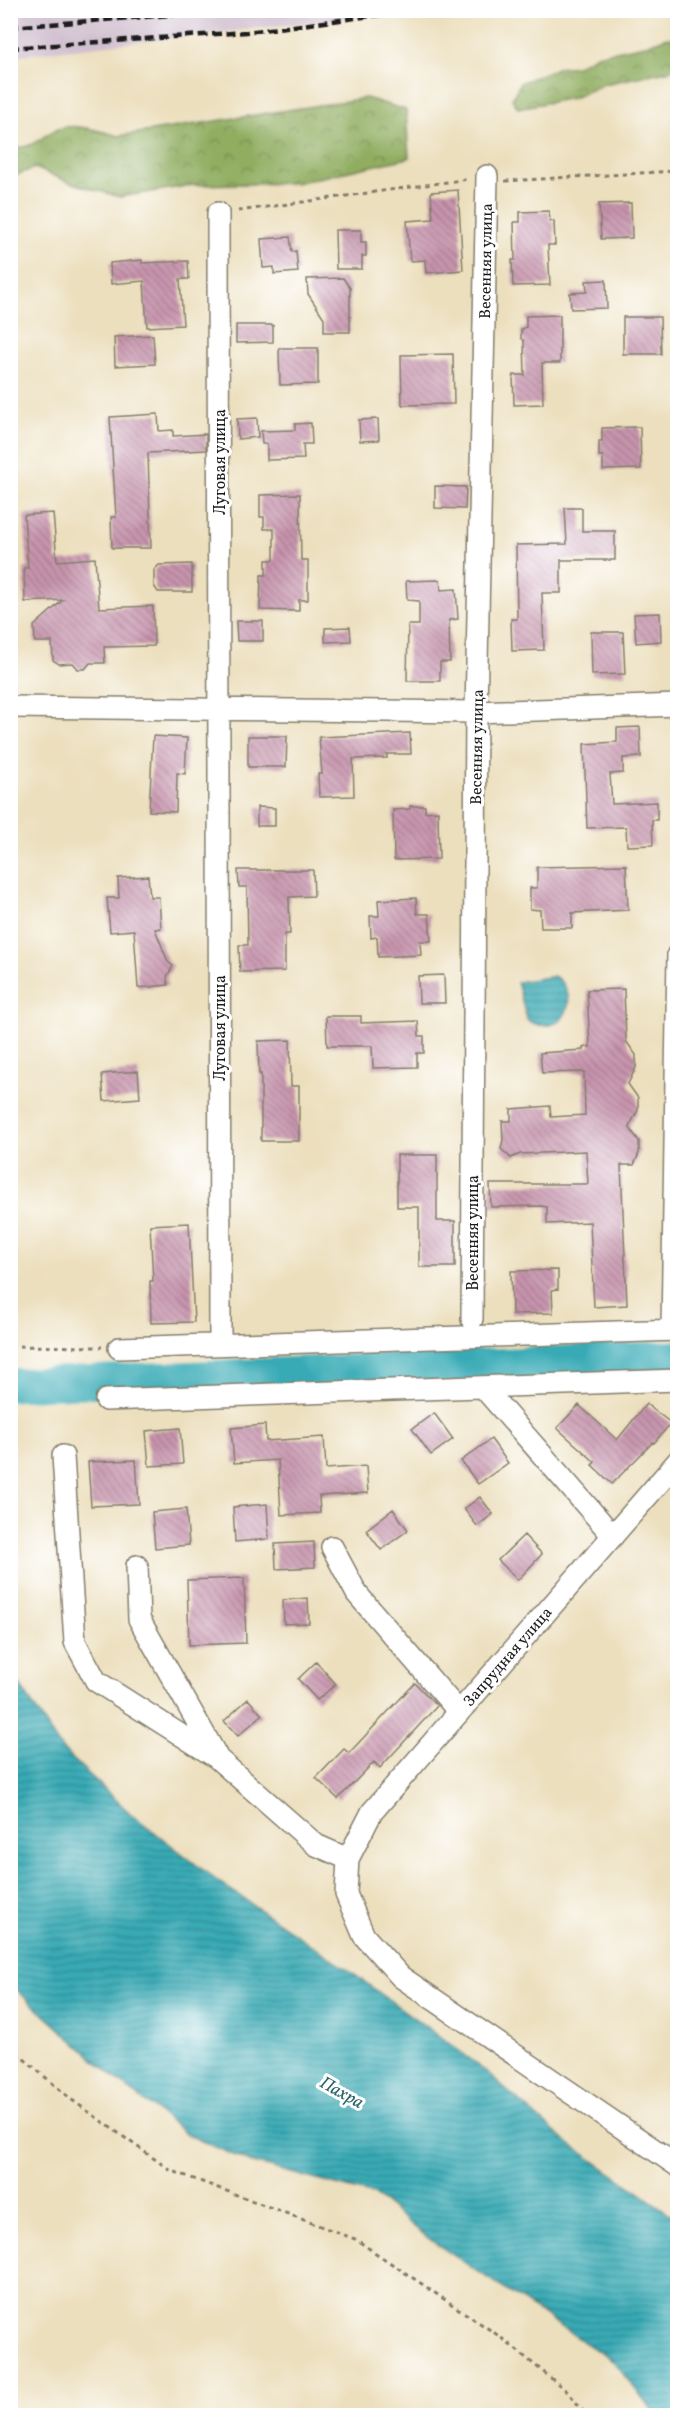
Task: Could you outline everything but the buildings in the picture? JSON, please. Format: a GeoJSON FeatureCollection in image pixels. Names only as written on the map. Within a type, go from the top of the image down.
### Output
{"type":"FeatureCollection","features":[{"type":"Feature","properties":{"kind":"street","name":"Весенняя улица"},"geometry":{"type":"LineString","coordinates":[[472,1319],[476,712],[487,176]]}},
{"type":"Feature","properties":{"kind":"street","name":"Луговая улица"},"geometry":{"type":"LineString","coordinates":[[218,213],[220,1344]]}},
{"type":"Feature","properties":{"kind":"street"},"geometry":{"type":"LineString","coordinates":[[10,707],[476,712],[678,705]]}},
{"type":"Feature","properties":{"kind":"street"},"geometry":{"type":"LineString","coordinates":[[119,1348],[675,1330],[678,954]]}},
{"type":"Feature","properties":{"kind":"street"},"geometry":{"type":"LineString","coordinates":[[106,1400],[678,1380]]}},
{"type":"Feature","properties":{"kind":"street"},"geometry":{"type":"LineString","coordinates":[[483,1387],[613,1536]]}},
{"type":"Feature","properties":{"kind":"street"},"geometry":{"type":"LineString","coordinates":[[63,1456],[75,1642],[96,1681],[217,1758],[316,1845],[348,1859],[346,1894],[364,1936],[401,1977],[678,2166]]}},
{"type":"Feature","properties":{"kind":"street","name":"Запрудная улица"},"geometry":{"type":"LineString","coordinates":[[348,1859],[372,1812],[678,1461]]}},
{"type":"Feature","properties":{"kind":"street"},"geometry":{"type":"LineString","coordinates":[[332,1547],[357,1594],[459,1712]]}},
{"type":"Feature","properties":{"kind":"street"},"geometry":{"type":"LineString","coordinates":[[137,1566],[139,1619],[217,1758]]}},
{"type":"Feature","properties":{"kind":"path"},"geometry":{"type":"LineString","coordinates":[[218,213],[487,176],[506,181],[676,171],[678,175]]}},
{"type":"Feature","properties":{"kind":"path"},"geometry":{"type":"LineString","coordinates":[[10,1346],[119,1348]]}},
{"type":"Feature","properties":{"kind":"path"},"geometry":{"type":"LineString","coordinates":[[10,2047],[72,2100],[170,2170],[355,2240],[499,2336],[568,2392],[587,2415]]}},
{"type":"Feature","properties":{"kind":"shaded area"},"geometry":{"type":"Polygon","coordinates":[[[11,10],[411,10],[411,11],[11,56],[11,10]]]}},
{"type":"Feature","properties":{"kind":"green space"},"geometry":{"type":"Polygon","coordinates":[[[668,37],[677,40],[677,69],[604,84],[573,98],[518,108],[512,99],[520,83],[557,68],[577,66],[597,55],[645,45],[668,37]]]}},
{"type":"Feature","properties":{"kind":"green space"},"geometry":{"type":"Polygon","coordinates":[[[366,98],[406,110],[409,158],[295,183],[193,185],[120,197],[69,182],[35,168],[11,177],[11,148],[26,146],[65,127],[88,128],[119,136],[366,98]]]}},
{"type":"Feature","properties":{"kind":"water"},"geometry":{"type":"Polygon","coordinates":[[[554,976],[563,984],[568,994],[566,1013],[551,1025],[540,1025],[527,1020],[517,982],[554,976]]]}},
{"type":"Feature","properties":{"kind":"water","name":"Пахра"},"geometry":{"type":"Polygon","coordinates":[[[10,1670],[61,1748],[130,1813],[216,1880],[347,1969],[473,2061],[564,2140],[677,2219],[677,2415],[656,2415],[613,2361],[432,2241],[374,2195],[250,2162],[188,2135],[115,2078],[11,1985],[10,1670]]]}},
{"type":"Feature","properties":{"kind":"waterway"},"geometry":{"type":"LineString","coordinates":[[10,1385],[678,1357]]}},
{"type":"Feature","properties":{"kind":"railway"},"geometry":{"type":"LineString","coordinates":[[10,27],[239,10]]}},
{"type":"Feature","properties":{"kind":"railway"},"geometry":{"type":"LineString","coordinates":[[10,48],[247,32],[418,10]]}}]}
